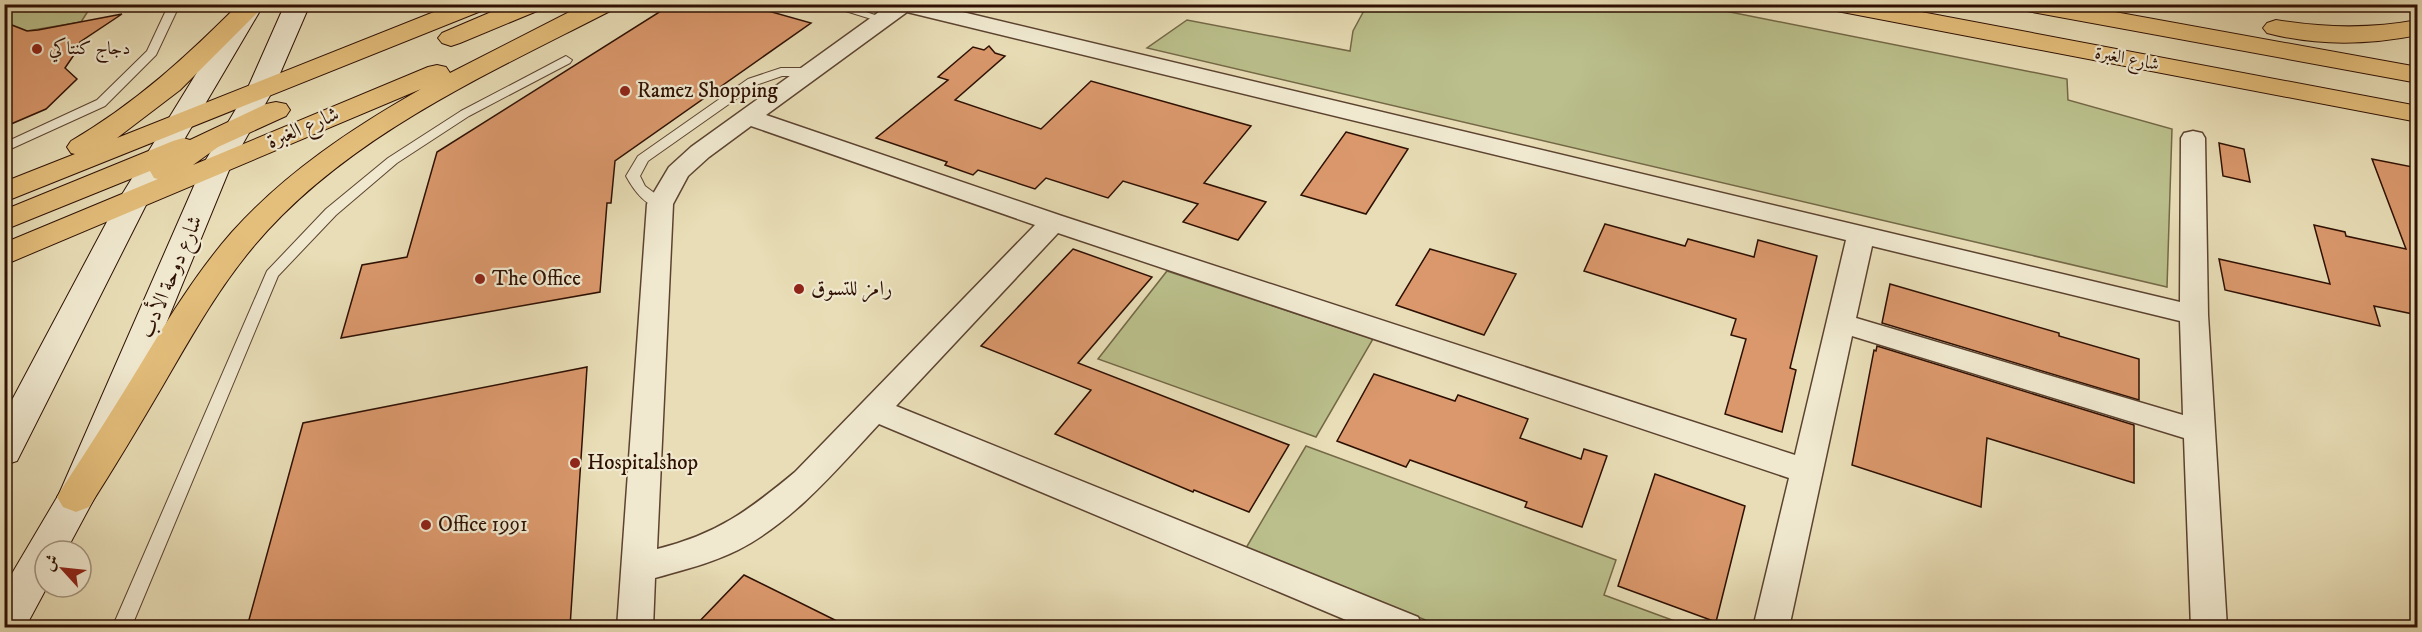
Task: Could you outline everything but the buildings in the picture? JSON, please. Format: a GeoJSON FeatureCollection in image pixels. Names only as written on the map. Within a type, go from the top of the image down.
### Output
{"type":"FeatureCollection","features":[{"type":"Feature","properties":{"kind":"main road","name":"شارع دوحة الأدب"},"geometry":{"type":"LineString","coordinates":[[53,539],[76,497],[218,163],[259,92],[298,4]]}},
{"type":"Feature","properties":{"kind":"main road","name":"شارع الغبرة"},"geometry":{"type":"LineString","coordinates":[[4,255],[121,176],[180,125],[477,4]]}},
{"type":"Feature","properties":{"kind":"main road"},"geometry":{"type":"LineString","coordinates":[[121,176],[153,180],[179,159],[241,124],[533,4]]}},
{"type":"Feature","properties":{"kind":"main road","name":"شارع الغبرة"},"geometry":{"type":"LineString","coordinates":[[4,193],[218,163],[603,4]]}},
{"type":"Feature","properties":{"kind":"main road"},"geometry":{"type":"LineString","coordinates":[[76,497],[210,281],[245,238],[284,199],[333,159],[410,108],[457,80],[603,4]]}},
{"type":"Feature","properties":{"kind":"main road","name":"شارع الغبرة"},"geometry":{"type":"LineString","coordinates":[[1837,4],[2418,114]]}},
{"type":"Feature","properties":{"kind":"main road","name":"شارع الغبرة"},"geometry":{"type":"LineString","coordinates":[[2027,4],[2418,75]]}},
{"type":"Feature","properties":{"kind":"main road"},"geometry":{"type":"LineString","coordinates":[[2140,4],[2320,34],[2385,33],[2418,27]]}},
{"type":"Feature","properties":{"kind":"main road"},"geometry":{"type":"LineString","coordinates":[[160,158],[251,6]]}},
{"type":"Feature","properties":{"kind":"main road"},"geometry":{"type":"LineString","coordinates":[[4,186],[90,143],[146,105],[168,87],[251,6]]}},
{"type":"Feature","properties":{"kind":"main road"},"geometry":{"type":"LineString","coordinates":[[4,221],[121,176],[160,158],[219,126],[259,92]]}},
{"type":"Feature","properties":{"kind":"main road"},"geometry":{"type":"LineString","coordinates":[[4,451],[121,176]]}},
{"type":"Feature","properties":{"kind":"main road","name":"شارع دوحة الأدب"},"geometry":{"type":"LineString","coordinates":[[4,626],[33,575]]}},
{"type":"Feature","properties":{"kind":"street"},"geometry":{"type":"LineString","coordinates":[[635,627],[660,204],[678,172],[807,72],[904,4],[2194,315]]}},
{"type":"Feature","properties":{"kind":"street"},"geometry":{"type":"LineString","coordinates":[[747,117],[1053,222],[1806,471]]}},
{"type":"Feature","properties":{"kind":"street"},"geometry":{"type":"LineString","coordinates":[[2193,138],[2194,315],[2209,627]]}},
{"type":"Feature","properties":{"kind":"street"},"geometry":{"type":"LineString","coordinates":[[638,568],[707,549],[738,534],[773,509],[806,481],[1053,222]]}},
{"type":"Feature","properties":{"kind":"street"},"geometry":{"type":"LineString","coordinates":[[1771,627],[1861,234]]}},
{"type":"Feature","properties":{"kind":"street"},"geometry":{"type":"LineString","coordinates":[[1841,323],[2199,431]]}},
{"type":"Feature","properties":{"kind":"street"},"geometry":{"type":"LineString","coordinates":[[875,410],[1405,627]]}},
{"type":"Feature","properties":{"kind":"lane"},"geometry":{"type":"LineString","coordinates":[[4,148],[101,103],[152,53],[175,4]]}},
{"type":"Feature","properties":{"kind":"lane"},"geometry":{"type":"LineString","coordinates":[[828,4],[853,8],[881,19]]}},
{"type":"Feature","properties":{"kind":"lane"},"geometry":{"type":"LineString","coordinates":[[122,627],[272,274],[308,233],[371,177],[439,130],[566,60]]}},
{"type":"Feature","properties":{"kind":"lane"},"geometry":{"type":"LineString","coordinates":[[660,204],[639,188],[633,176],[643,159],[752,82],[781,72],[807,72]]}},
{"type":"Feature","properties":{"kind":"green space"},"geometry":{"type":"Polygon","coordinates":[[[1690,4],[2067,79],[2068,100],[2172,129],[2167,287],[1147,48],[1187,20],[1350,51],[1353,31],[1367,5],[1690,4]]]}},
{"type":"Feature","properties":{"kind":"green space"},"geometry":{"type":"Polygon","coordinates":[[[4,5],[92,5],[81,22],[27,31],[5,22],[4,5]]]}},
{"type":"Feature","properties":{"kind":"green space"},"geometry":{"type":"Polygon","coordinates":[[[1167,271],[1373,339],[1316,437],[1098,359],[1167,271]]]}},
{"type":"Feature","properties":{"kind":"green space"},"geometry":{"type":"Polygon","coordinates":[[[1306,446],[1616,560],[1604,595],[1691,627],[1443,627],[1246,548],[1306,446]]]}},
{"type":"Feature","properties":{"kind":"place","name":"دجاج كنتاكي"},"geometry":{"type":"Point","coordinates":[37,49]}},
{"type":"Feature","properties":{"kind":"place","name":"Ramez Shopping"},"geometry":{"type":"Point","coordinates":[625,91]}},
{"type":"Feature","properties":{"kind":"place","name":"The Office"},"geometry":{"type":"Point","coordinates":[480,279]}},
{"type":"Feature","properties":{"kind":"place","name":"رامز للتسوق"},"geometry":{"type":"Point","coordinates":[799,289]}},
{"type":"Feature","properties":{"kind":"place","name":"Hospitalshop"},"geometry":{"type":"Point","coordinates":[575,463]}},
{"type":"Feature","properties":{"kind":"place","name":"Office 1991"},"geometry":{"type":"Point","coordinates":[426,525]}}]}
